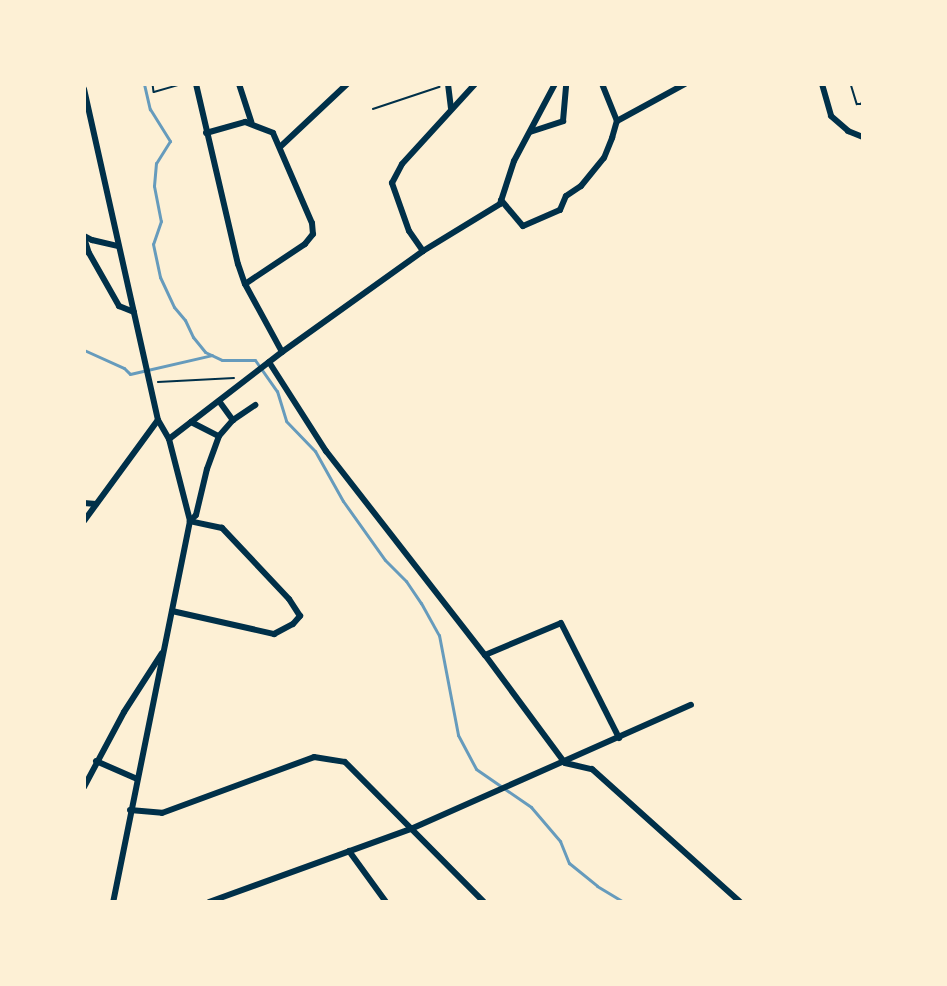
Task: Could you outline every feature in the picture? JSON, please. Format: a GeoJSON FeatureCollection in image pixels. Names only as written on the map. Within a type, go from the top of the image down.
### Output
{"type":"FeatureCollection","features":[{"type":"Feature","properties":{"kind":"street"},"geometry":{"type":"LineString","coordinates":[[196,84],[206,133],[245,284],[282,352]]}},
{"type":"Feature","properties":{"kind":"street"},"geometry":{"type":"LineString","coordinates":[[239,84],[251,122]]}},
{"type":"Feature","properties":{"kind":"street"},"geometry":{"type":"LineString","coordinates":[[280,147],[347,84]]}},
{"type":"Feature","properties":{"kind":"street"},"geometry":{"type":"LineString","coordinates":[[448,84],[452,108]]}},
{"type":"Feature","properties":{"kind":"street"},"geometry":{"type":"LineString","coordinates":[[423,251],[405,221],[392,183],[402,164],[475,84]]}},
{"type":"Feature","properties":{"kind":"street"},"geometry":{"type":"LineString","coordinates":[[169,439],[282,352],[423,251],[500,204],[508,175],[555,84]]}},
{"type":"Feature","properties":{"kind":"street"},"geometry":{"type":"LineString","coordinates":[[530,132],[563,121],[566,84]]}},
{"type":"Feature","properties":{"kind":"street"},"geometry":{"type":"LineString","coordinates":[[501,200],[523,226],[535,223],[560,210],[566,196],[581,186],[604,158],[617,121],[602,84]]}},
{"type":"Feature","properties":{"kind":"street"},"geometry":{"type":"LineString","coordinates":[[617,121],[685,84]]}},
{"type":"Feature","properties":{"kind":"street"},"geometry":{"type":"LineString","coordinates":[[822,84],[831,116],[848,131],[863,137]]}},
{"type":"Feature","properties":{"kind":"street"},"geometry":{"type":"LineString","coordinates":[[84,89],[158,420],[169,439],[190,521],[113,902]]}},
{"type":"Feature","properties":{"kind":"street"},"geometry":{"type":"LineString","coordinates":[[206,133],[251,122],[273,133],[309,216],[313,234],[305,244],[245,284]]}},
{"type":"Feature","properties":{"kind":"street"},"geometry":{"type":"LineString","coordinates":[[84,237],[118,246]]}},
{"type":"Feature","properties":{"kind":"street"},"geometry":{"type":"LineString","coordinates":[[84,237],[89,253],[119,306],[134,312]]}},
{"type":"Feature","properties":{"kind":"street"},"geometry":{"type":"LineString","coordinates":[[268,363],[326,451],[485,655],[565,763],[592,769],[740,902]]}},
{"type":"Feature","properties":{"kind":"street"},"geometry":{"type":"LineString","coordinates":[[219,401],[233,420]]}},
{"type":"Feature","properties":{"kind":"street"},"geometry":{"type":"LineString","coordinates":[[190,521],[196,514],[207,470],[219,436],[233,420],[255,405]]}},
{"type":"Feature","properties":{"kind":"street"},"geometry":{"type":"LineString","coordinates":[[84,521],[158,420]]}},
{"type":"Feature","properties":{"kind":"street"},"geometry":{"type":"LineString","coordinates":[[192,422],[219,436]]}},
{"type":"Feature","properties":{"kind":"street"},"geometry":{"type":"LineString","coordinates":[[84,503],[96,504]]}},
{"type":"Feature","properties":{"kind":"street"},"geometry":{"type":"LineString","coordinates":[[172,611],[274,634],[293,624],[300,616],[295,606],[236,540],[222,528],[190,521]]}},
{"type":"Feature","properties":{"kind":"street"},"geometry":{"type":"LineString","coordinates":[[485,655],[561,623],[619,738]]}},
{"type":"Feature","properties":{"kind":"street"},"geometry":{"type":"LineString","coordinates":[[84,787],[96,761],[164,650]]}},
{"type":"Feature","properties":{"kind":"street"},"geometry":{"type":"LineString","coordinates":[[208,902],[413,828],[565,763],[691,705]]}},
{"type":"Feature","properties":{"kind":"street"},"geometry":{"type":"LineString","coordinates":[[130,810],[162,813],[314,757],[345,762],[484,902]]}},
{"type":"Feature","properties":{"kind":"street"},"geometry":{"type":"LineString","coordinates":[[96,761],[137,779]]}},
{"type":"Feature","properties":{"kind":"street"},"geometry":{"type":"LineString","coordinates":[[349,851],[386,902]]}},
{"type":"Feature","properties":{"kind":"path"},"geometry":{"type":"LineString","coordinates":[[153,84],[154,92],[182,84]]}},
{"type":"Feature","properties":{"kind":"path"},"geometry":{"type":"LineString","coordinates":[[374,109],[448,84]]}},
{"type":"Feature","properties":{"kind":"path"},"geometry":{"type":"LineString","coordinates":[[851,84],[857,104],[861,104],[863,99]]}},
{"type":"Feature","properties":{"kind":"path"},"geometry":{"type":"LineString","coordinates":[[150,380],[253,375]]}},
{"type":"Feature","properties":{"kind":"waterway"},"geometry":{"type":"LineString","coordinates":[[144,84],[150,109],[170,141],[156,163],[154,186],[161,221],[153,244],[160,277],[174,307],[205,352],[222,360],[255,360],[277,391],[286,421],[315,451],[343,501],[385,560],[406,581],[421,603],[439,635],[458,735],[476,769],[531,807],[560,841],[569,863],[597,886],[624,902]]}},
{"type":"Feature","properties":{"kind":"waterway"},"geometry":{"type":"LineString","coordinates":[[84,350],[124,368],[130,374],[212,355]]}}]}
